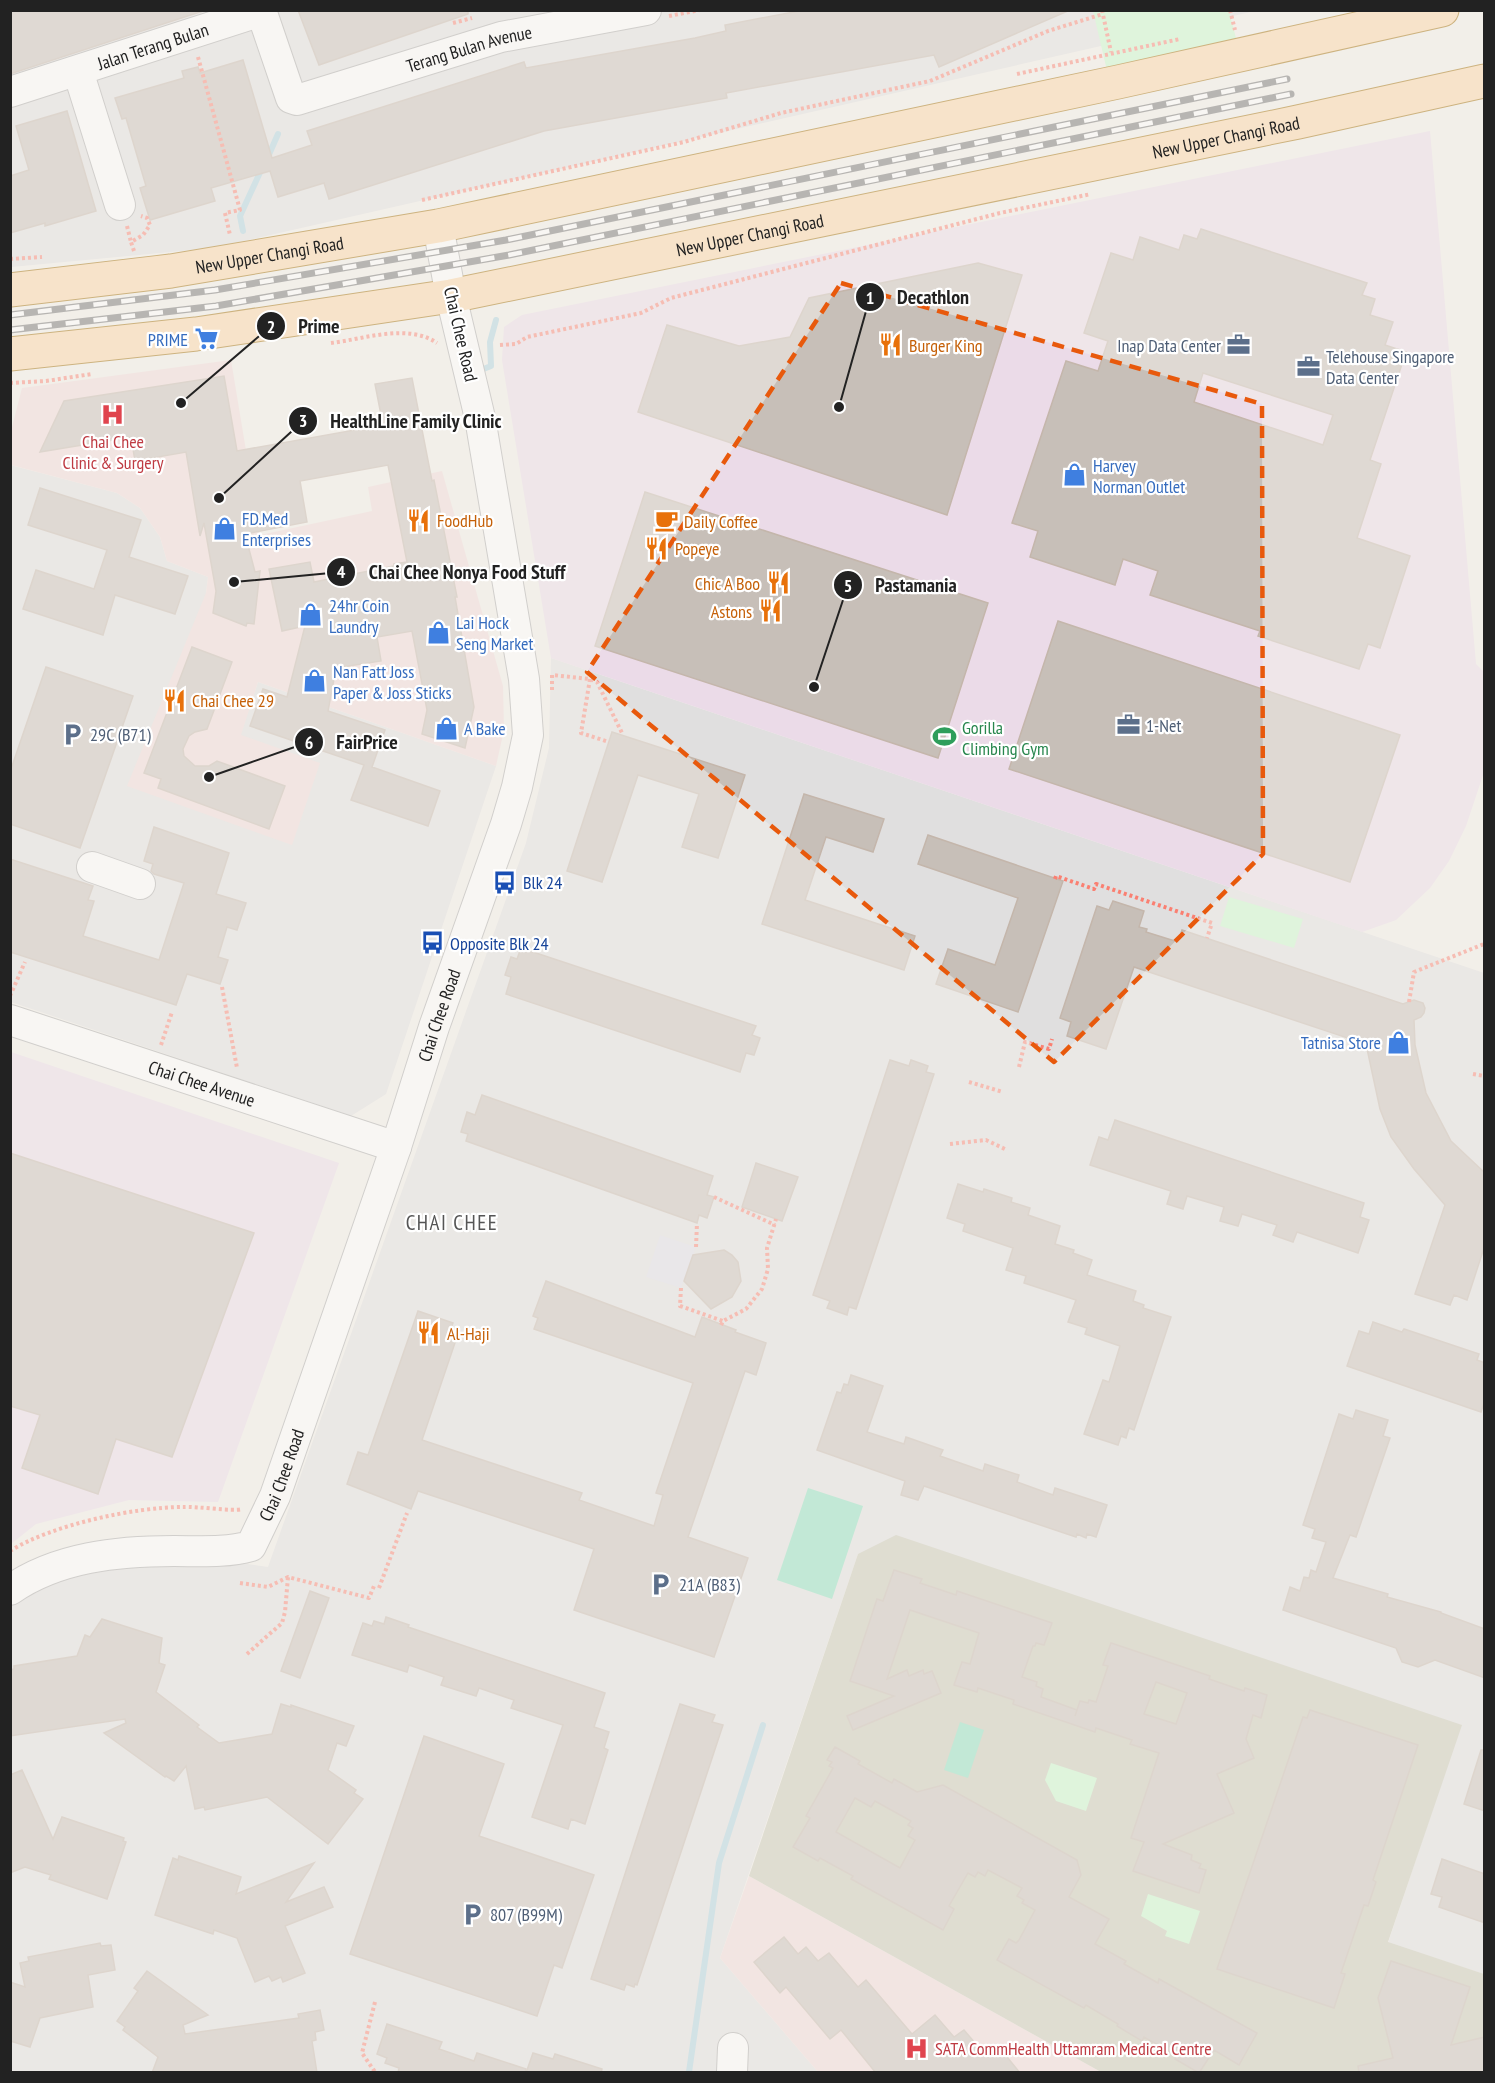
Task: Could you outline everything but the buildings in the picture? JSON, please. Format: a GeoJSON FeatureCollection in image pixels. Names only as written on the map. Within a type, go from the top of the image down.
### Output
{"type":"FeatureCollection","features":[{"type":"Feature","properties":{"kind":"main road","name":"New Upper Changi Road"},"geometry":{"type":"LineString","coordinates":[[10,290],[171,271],[426,218],[1118,82],[1442,10]]}},
{"type":"Feature","properties":{"kind":"main road","name":"New Upper Changi Road"},"geometry":{"type":"LineString","coordinates":[[10,354],[196,334],[446,296],[1298,122],[1485,81]]}},
{"type":"Feature","properties":{"kind":"street","name":"Terang Bulan Avenue"},"geometry":{"type":"LineString","coordinates":[[261,11],[291,98],[297,100],[501,37],[646,10]]}},
{"type":"Feature","properties":{"kind":"street","name":"Jalan Terang Bulan"},"geometry":{"type":"LineString","coordinates":[[10,92],[261,11]]}},
{"type":"Feature","properties":{"kind":"street","name":"Jalan Terang Bulan"},"geometry":{"type":"LineString","coordinates":[[78,71],[128,210]]}},
{"type":"Feature","properties":{"kind":"street","name":"Chai Chee Road"},"geometry":{"type":"LineString","coordinates":[[10,1568],[40,1555],[94,1541],[127,1536],[244,1536],[266,1491],[506,824],[528,735],[524,679],[480,418],[426,218]]}},
{"type":"Feature","properties":{"kind":"street"},"geometry":{"type":"LineString","coordinates":[[92,867],[140,884]]}},
{"type":"Feature","properties":{"kind":"street","name":"Chai Chee Avenue"},"geometry":{"type":"LineString","coordinates":[[10,1020],[390,1146]]}},
{"type":"Feature","properties":{"kind":"street","name":"Chai Chee Road"},"geometry":{"type":"LineString","coordinates":[[10,1590],[24,1580],[97,1556],[141,1551],[233,1551],[251,1546],[275,1496],[390,1146]]}},
{"type":"Feature","properties":{"kind":"path"},"geometry":{"type":"LineString","coordinates":[[426,218],[782,113],[930,81],[1048,31],[1102,12],[1118,82]]}},
{"type":"Feature","properties":{"kind":"path"},"geometry":{"type":"LineString","coordinates":[[444,26],[476,17]]}},
{"type":"Feature","properties":{"kind":"path"},"geometry":{"type":"LineString","coordinates":[[195,48],[240,210],[225,213],[230,235]]}},
{"type":"Feature","properties":{"kind":"path"},"geometry":{"type":"LineString","coordinates":[[500,345],[516,344],[527,337],[641,313],[671,298],[1000,213],[1102,192]]}},
{"type":"Feature","properties":{"kind":"path"},"geometry":{"type":"LineString","coordinates":[[128,210],[147,218],[150,225],[142,235],[131,242],[134,251]]}},
{"type":"Feature","properties":{"kind":"path"},"geometry":{"type":"LineString","coordinates":[[219,237],[242,233]]}},
{"type":"Feature","properties":{"kind":"path"},"geometry":{"type":"LineString","coordinates":[[123,252],[144,249]]}},
{"type":"Feature","properties":{"kind":"path"},"geometry":{"type":"LineString","coordinates":[[10,259],[46,257]]}},
{"type":"Feature","properties":{"kind":"path"},"geometry":{"type":"LineString","coordinates":[[552,675],[590,679],[597,682],[623,735]]}},
{"type":"Feature","properties":{"kind":"path"},"geometry":{"type":"LineString","coordinates":[[590,679],[581,733],[609,741]]}},
{"type":"Feature","properties":{"kind":"path"},"geometry":{"type":"LineString","coordinates":[[1055,879],[1056,876],[1094,889],[1096,884],[1212,923],[1206,938]]}},
{"type":"Feature","properties":{"kind":"path"},"geometry":{"type":"LineString","coordinates":[[1409,1002],[1414,972],[1485,944]]}},
{"type":"Feature","properties":{"kind":"path"},"geometry":{"type":"LineString","coordinates":[[10,996],[25,962]]}},
{"type":"Feature","properties":{"kind":"path"},"geometry":{"type":"LineString","coordinates":[[222,987],[238,1075]]}},
{"type":"Feature","properties":{"kind":"path"},"geometry":{"type":"LineString","coordinates":[[159,1049],[172,1012]]}},
{"type":"Feature","properties":{"kind":"path"},"geometry":{"type":"LineString","coordinates":[[1019,1067],[1025,1042],[1049,1049],[1052,1039]]}},
{"type":"Feature","properties":{"kind":"path"},"geometry":{"type":"LineString","coordinates":[[1473,1074],[1485,1076]]}},
{"type":"Feature","properties":{"kind":"path"},"geometry":{"type":"LineString","coordinates":[[969,1082],[1003,1092]]}},
{"type":"Feature","properties":{"kind":"path"},"geometry":{"type":"LineString","coordinates":[[950,1144],[986,1140],[1008,1150]]}},
{"type":"Feature","properties":{"kind":"path"},"geometry":{"type":"LineString","coordinates":[[714,1197],[775,1225]]}},
{"type":"Feature","properties":{"kind":"path"},"geometry":{"type":"LineString","coordinates":[[681,1288],[680,1306],[722,1323],[746,1310],[762,1289],[768,1269],[767,1248],[776,1219]]}},
{"type":"Feature","properties":{"kind":"path"},"geometry":{"type":"LineString","coordinates":[[696,1247],[697,1223]]}},
{"type":"Feature","properties":{"kind":"path"},"geometry":{"type":"LineString","coordinates":[[10,1551],[61,1528],[123,1514],[181,1507],[214,1508],[237,1512],[246,1506]]}},
{"type":"Feature","properties":{"kind":"path"},"geometry":{"type":"LineString","coordinates":[[240,1583],[268,1587],[288,1577],[369,1598],[376,1587],[407,1513]]}},
{"type":"Feature","properties":{"kind":"path"},"geometry":{"type":"LineString","coordinates":[[247,1654],[282,1623],[288,1577]]}},
{"type":"Feature","properties":{"kind":"path"},"geometry":{"type":"LineString","coordinates":[[375,2002],[362,2054],[375,2073]]}},
{"type":"Feature","properties":{"kind":"highlighted area"},"geometry":{"type":"Polygon","coordinates":[[[841,283],[1262,404],[1263,854],[1054,1062],[587,672],[841,283]]]}},
{"type":"Feature","properties":{"kind":"shaded area"},"geometry":{"type":"Polygon","coordinates":[[[10,11],[1255,11],[213,248],[11,267],[10,11]]]}},
{"type":"Feature","properties":{"kind":"shaded area"},"geometry":{"type":"Polygon","coordinates":[[[1430,131],[1476,664],[1484,672],[1484,772],[1466,826],[1449,861],[1430,888],[1396,920],[1362,932],[551,658],[502,360],[504,327],[522,315],[1430,131]]]}},
{"type":"Feature","properties":{"kind":"shaded area"},"geometry":{"type":"Polygon","coordinates":[[[231,360],[260,535],[372,511],[368,487],[442,471],[503,686],[504,730],[496,766],[258,682],[241,735],[320,763],[292,845],[127,786],[206,593],[208,577],[167,561],[160,537],[140,508],[117,493],[11,465],[11,431],[22,388],[231,360]]]}},
{"type":"Feature","properties":{"kind":"shaded area"},"geometry":{"type":"Polygon","coordinates":[[[10,465],[117,493],[140,508],[160,537],[167,561],[208,577],[206,593],[240,735],[258,682],[496,766],[386,1094],[351,1116],[11,1002],[10,465]]]}},
{"type":"Feature","properties":{"kind":"shaded area"},"geometry":{"type":"Polygon","coordinates":[[[551,658],[1484,973],[1484,1974],[1388,1943],[1461,1725],[858,1554],[720,1958],[818,2072],[11,2072],[11,1606],[35,1587],[108,1563],[199,1557],[268,1567],[526,843],[549,748],[551,658]]]}},
{"type":"Feature","properties":{"kind":"shaded area"},"geometry":{"type":"Polygon","coordinates":[[[11,1052],[339,1163],[218,1502],[129,1500],[36,1524],[11,1544],[11,1052]]]}},
{"type":"Feature","properties":{"kind":"shaded area"},"geometry":{"type":"Polygon","coordinates":[[[660,1235],[696,1247],[681,1288],[646,1277],[660,1235]]]}},
{"type":"Feature","properties":{"kind":"shaded area"},"geometry":{"type":"Polygon","coordinates":[[[896,1535],[1462,1725],[1388,1942],[1484,1974],[1484,2072],[1101,2072],[749,1876],[858,1554],[896,1535]]]}},
{"type":"Feature","properties":{"kind":"shaded area"},"geometry":{"type":"Polygon","coordinates":[[[749,1876],[1101,2072],[818,2072],[720,1958],[749,1876]]]}},
{"type":"Feature","properties":{"kind":"green space"},"geometry":{"type":"Polygon","coordinates":[[[1093,11],[1229,11],[1238,46],[1108,75],[1093,11]]]}},
{"type":"Feature","properties":{"kind":"green space"},"geometry":{"type":"Polygon","coordinates":[[[1229,897],[1303,919],[1294,948],[1220,926],[1229,897]]]}},
{"type":"Feature","properties":{"kind":"green space"},"geometry":{"type":"Polygon","coordinates":[[[808,1488],[863,1506],[832,1599],[777,1580],[808,1488]]]}},
{"type":"Feature","properties":{"kind":"green space"},"geometry":{"type":"Polygon","coordinates":[[[960,1722],[984,1730],[968,1778],[944,1770],[960,1722]]]}},
{"type":"Feature","properties":{"kind":"green space"},"geometry":{"type":"Polygon","coordinates":[[[1051,1763],[1097,1778],[1086,1811],[1056,1801],[1045,1780],[1051,1763]]]}},
{"type":"Feature","properties":{"kind":"green space"},"geometry":{"type":"Polygon","coordinates":[[[1148,1894],[1200,1911],[1189,1944],[1165,1936],[1167,1931],[1141,1916],[1148,1894]]]}},
{"type":"Feature","properties":{"kind":"waterway"},"geometry":{"type":"LineString","coordinates":[[267,159],[278,134]]}},
{"type":"Feature","properties":{"kind":"waterway"},"geometry":{"type":"LineString","coordinates":[[243,231],[240,216],[262,168]]}},
{"type":"Feature","properties":{"kind":"waterway"},"geometry":{"type":"LineString","coordinates":[[481,370],[491,366],[490,342],[496,320]]}},
{"type":"Feature","properties":{"kind":"waterway"},"geometry":{"type":"LineString","coordinates":[[689,2072],[719,1863],[763,1725]]}},
{"type":"Feature","properties":{"kind":"railway"},"geometry":{"type":"LineString","coordinates":[[10,315],[215,290],[506,240],[1287,79]]}},
{"type":"Feature","properties":{"kind":"railway"},"geometry":{"type":"LineString","coordinates":[[10,330],[216,306],[509,255],[1291,94]]}},
{"type":"Feature","properties":{"kind":"place","name":"PRIME"},"geometry":{"type":"Point","coordinates":[206,339]}},
{"type":"Feature","properties":{"kind":"place","name":"Burger King"},"geometry":{"type":"Point","coordinates":[891,345]}},
{"type":"Feature","properties":{"kind":"place","name":"Inap Data Center"},"geometry":{"type":"Point","coordinates":[1239,345]}},
{"type":"Feature","properties":{"kind":"place","name":"Telehouse Singapore Data Center"},"geometry":{"type":"Point","coordinates":[1308,366]}},
{"type":"Feature","properties":{"kind":"place","name":"Prime"},"geometry":{"type":"Point","coordinates":[181,403]}},
{"type":"Feature","properties":{"kind":"place","name":"Decathlon"},"geometry":{"type":"Point","coordinates":[839,407]}},
{"type":"Feature","properties":{"kind":"place","name":"Chai Chee Clinic & Surgery"},"geometry":{"type":"Point","coordinates":[113,415]}},
{"type":"Feature","properties":{"kind":"place","name":"Harvey Norman Outlet"},"geometry":{"type":"Point","coordinates":[1075,475]}},
{"type":"Feature","properties":{"kind":"place","name":"HealthLine Family Clinic"},"geometry":{"type":"Point","coordinates":[219,498]}},
{"type":"Feature","properties":{"kind":"place","name":"FoodHub"},"geometry":{"type":"Point","coordinates":[419,520]}},
{"type":"Feature","properties":{"kind":"place","name":"Daily Coffee"},"geometry":{"type":"Point","coordinates":[666,521]}},
{"type":"Feature","properties":{"kind":"place","name":"FD.Med Enterprises"},"geometry":{"type":"Point","coordinates":[224,528]}},
{"type":"Feature","properties":{"kind":"place","name":"Popeye"},"geometry":{"type":"Point","coordinates":[657,548]}},
{"type":"Feature","properties":{"kind":"place","name":"Chai Chee Nonya Food Stuff"},"geometry":{"type":"Point","coordinates":[234,582]}},
{"type":"Feature","properties":{"kind":"place","name":"Chic A Boo"},"geometry":{"type":"Point","coordinates":[778,583]}},
{"type":"Feature","properties":{"kind":"place","name":"Astons"},"geometry":{"type":"Point","coordinates":[770,611]}},
{"type":"Feature","properties":{"kind":"place","name":"24hr Coin Laundry"},"geometry":{"type":"Point","coordinates":[311,615]}},
{"type":"Feature","properties":{"kind":"place","name":"Lai Hock Seng Market"},"geometry":{"type":"Point","coordinates":[438,632]}},
{"type":"Feature","properties":{"kind":"place","name":"Nan Fatt Joss Paper & Joss Sticks"},"geometry":{"type":"Point","coordinates":[315,681]}},
{"type":"Feature","properties":{"kind":"place","name":"Pastamania"},"geometry":{"type":"Point","coordinates":[814,687]}},
{"type":"Feature","properties":{"kind":"place","name":"Chai Chee 29"},"geometry":{"type":"Point","coordinates":[174,700]}},
{"type":"Feature","properties":{"kind":"place","name":"1-Net"},"geometry":{"type":"Point","coordinates":[1128,725]}},
{"type":"Feature","properties":{"kind":"place","name":"A Bake"},"geometry":{"type":"Point","coordinates":[446,728]}},
{"type":"Feature","properties":{"kind":"place","name":"29C (B71)"},"geometry":{"type":"Point","coordinates":[72,734]}},
{"type":"Feature","properties":{"kind":"place","name":"Gorilla Climbing Gym"},"geometry":{"type":"Point","coordinates":[944,737]}},
{"type":"Feature","properties":{"kind":"place","name":"FairPrice"},"geometry":{"type":"Point","coordinates":[209,777]}},
{"type":"Feature","properties":{"kind":"place","name":"Blk 24"},"geometry":{"type":"Point","coordinates":[505,882]}},
{"type":"Feature","properties":{"kind":"place","name":"Opposite Blk 24"},"geometry":{"type":"Point","coordinates":[432,943]}},
{"type":"Feature","properties":{"kind":"place","name":"Tatnisa Store"},"geometry":{"type":"Point","coordinates":[1399,1042]}},
{"type":"Feature","properties":{"kind":"place","name":"Al-Haji"},"geometry":{"type":"Point","coordinates":[429,1333]}},
{"type":"Feature","properties":{"kind":"place","name":"21A (B83)"},"geometry":{"type":"Point","coordinates":[661,1584]}},
{"type":"Feature","properties":{"kind":"place","name":"807 (B99M)"},"geometry":{"type":"Point","coordinates":[472,1914]}},
{"type":"Feature","properties":{"kind":"place","name":"SATA CommHealth Uttamram Medical Centre"},"geometry":{"type":"Point","coordinates":[917,2048]}},
{"type":"Feature","properties":{"kind":"district","name":"CHAI CHEE"},"geometry":{"type":"Point","coordinates":[452,1222]}}]}
